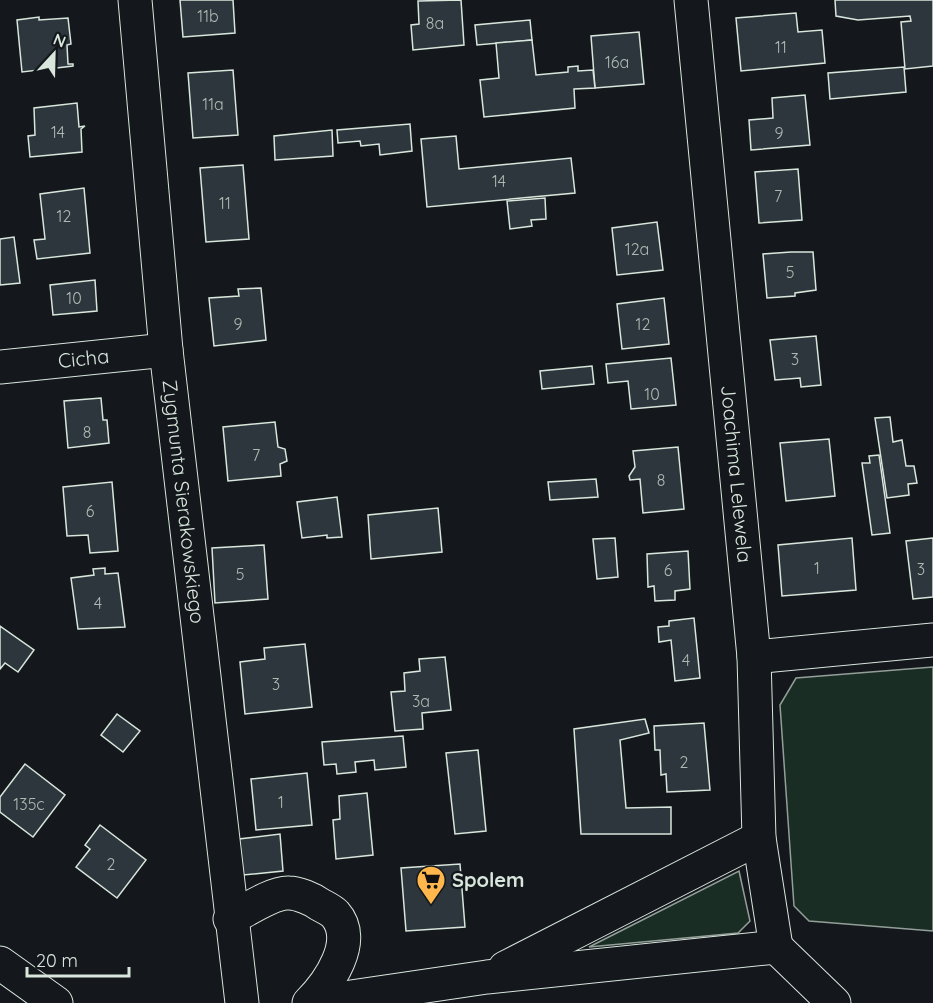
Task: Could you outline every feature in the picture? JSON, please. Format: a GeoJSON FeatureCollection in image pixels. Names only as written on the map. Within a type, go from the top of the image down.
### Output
{"type":"FeatureCollection","features":[{"type":"Feature","properties":{"kind":"street","name":"Zygmunta Sierakowskiego"},"geometry":{"type":"LineString","coordinates":[[135,0],[166,351],[230,919],[242,1003]]}},
{"type":"Feature","properties":{"kind":"street","name":"Joachima Lelewela"},"geometry":{"type":"LineString","coordinates":[[691,0],[754,657],[759,838],[776,947]]}},
{"type":"Feature","properties":{"kind":"street","name":"Cicha"},"geometry":{"type":"LineString","coordinates":[[0,367],[166,351]]}},
{"type":"Feature","properties":{"kind":"street"},"geometry":{"type":"LineString","coordinates":[[754,657],[933,640]]}},
{"type":"Feature","properties":{"kind":"street"},"geometry":{"type":"LineString","coordinates":[[487,978],[759,838]]}},
{"type":"Feature","properties":{"kind":"street"},"geometry":{"type":"LineString","coordinates":[[230,919],[261,902],[288,892],[314,901],[335,914],[342,931],[342,954],[323,988],[309,1003]]}},
{"type":"Feature","properties":{"kind":"street"},"geometry":{"type":"LineString","coordinates":[[309,1003],[487,978],[776,947],[834,1003]]}},
{"type":"Feature","properties":{"kind":"street"},"geometry":{"type":"LineString","coordinates":[[0,963],[56,1003]]}},
{"type":"Feature","properties":{"kind":"green space"},"geometry":{"type":"Polygon","coordinates":[[[933,667],[933,931],[809,921],[794,906],[780,705],[796,678],[933,667]]]}},
{"type":"Feature","properties":{"kind":"green space"},"geometry":{"type":"Polygon","coordinates":[[[739,871],[750,921],[738,933],[589,947],[739,871]]]}},
{"type":"Feature","properties":{"kind":"building"},"geometry":{"type":"Polygon","coordinates":[[[180,0],[233,0],[235,33],[183,37],[180,0]]]}},
{"type":"Feature","properties":{"kind":"building"},"geometry":{"type":"Polygon","coordinates":[[[461,0],[464,45],[413,50],[411,25],[419,24],[418,1],[461,0]]]}},
{"type":"Feature","properties":{"kind":"building"},"geometry":{"type":"Polygon","coordinates":[[[835,0],[933,0],[933,66],[905,69],[901,22],[911,21],[910,16],[858,20],[836,16],[835,0]]]}},
{"type":"Feature","properties":{"kind":"building"},"geometry":{"type":"Polygon","coordinates":[[[796,13],[798,32],[822,30],[825,63],[741,71],[736,18],[796,13]]]}},
{"type":"Feature","properties":{"kind":"building"},"geometry":{"type":"Polygon","coordinates":[[[39,17],[39,20],[68,18],[71,44],[67,45],[68,64],[73,64],[73,66],[22,72],[17,20],[39,17]]]}},
{"type":"Feature","properties":{"kind":"building"},"geometry":{"type":"Polygon","coordinates":[[[530,20],[532,40],[477,45],[475,25],[530,20]]]}},
{"type":"Feature","properties":{"kind":"building"},"geometry":{"type":"Polygon","coordinates":[[[639,32],[644,84],[595,88],[591,36],[639,32]]]}},
{"type":"Feature","properties":{"kind":"building"},"geometry":{"type":"Polygon","coordinates":[[[532,40],[536,75],[568,72],[568,67],[578,66],[578,71],[593,70],[595,88],[574,89],[575,108],[484,117],[480,80],[499,78],[496,43],[532,40]]]}},
{"type":"Feature","properties":{"kind":"building"},"geometry":{"type":"Polygon","coordinates":[[[904,67],[906,92],[830,99],[828,73],[904,67]]]}},
{"type":"Feature","properties":{"kind":"building"},"geometry":{"type":"Polygon","coordinates":[[[233,70],[238,135],[193,138],[188,73],[233,70]]]}},
{"type":"Feature","properties":{"kind":"building"},"geometry":{"type":"Polygon","coordinates":[[[805,95],[810,145],[751,150],[749,120],[773,118],[772,98],[805,95]]]}},
{"type":"Feature","properties":{"kind":"building"},"geometry":{"type":"Polygon","coordinates":[[[77,103],[79,127],[85,126],[81,129],[82,152],[30,157],[28,136],[35,135],[34,108],[77,103]]]}},
{"type":"Feature","properties":{"kind":"building"},"geometry":{"type":"Polygon","coordinates":[[[410,124],[412,151],[380,155],[379,144],[361,146],[360,141],[338,143],[337,130],[410,124]]]}},
{"type":"Feature","properties":{"kind":"building"},"geometry":{"type":"Polygon","coordinates":[[[332,130],[333,156],[275,160],[274,136],[332,130]]]}},
{"type":"Feature","properties":{"kind":"building"},"geometry":{"type":"Polygon","coordinates":[[[456,136],[459,169],[571,158],[575,193],[427,207],[421,139],[456,136]]]}},
{"type":"Feature","properties":{"kind":"building"},"geometry":{"type":"Polygon","coordinates":[[[243,165],[249,239],[206,242],[200,168],[243,165]]]}},
{"type":"Feature","properties":{"kind":"building"},"geometry":{"type":"Polygon","coordinates":[[[798,169],[802,220],[759,223],[755,172],[798,169]]]}},
{"type":"Feature","properties":{"kind":"building"},"geometry":{"type":"Polygon","coordinates":[[[84,188],[90,253],[37,259],[34,240],[45,239],[40,194],[84,188]]]}},
{"type":"Feature","properties":{"kind":"building"},"geometry":{"type":"Polygon","coordinates":[[[545,198],[546,219],[531,220],[532,226],[510,229],[507,201],[545,198]]]}},
{"type":"Feature","properties":{"kind":"building"},"geometry":{"type":"Polygon","coordinates":[[[657,222],[663,270],[617,275],[612,228],[657,222]]]}},
{"type":"Feature","properties":{"kind":"building"},"geometry":{"type":"Polygon","coordinates":[[[14,237],[20,283],[0,285],[0,239],[14,237]]]}},
{"type":"Feature","properties":{"kind":"building"},"geometry":{"type":"Polygon","coordinates":[[[813,252],[816,290],[795,293],[795,296],[767,298],[763,254],[813,252]]]}},
{"type":"Feature","properties":{"kind":"building"},"geometry":{"type":"Polygon","coordinates":[[[95,280],[97,311],[53,315],[50,285],[95,280]]]}},
{"type":"Feature","properties":{"kind":"building"},"geometry":{"type":"Polygon","coordinates":[[[261,288],[266,340],[214,346],[209,298],[239,296],[238,289],[261,288]]]}},
{"type":"Feature","properties":{"kind":"building"},"geometry":{"type":"Polygon","coordinates":[[[664,298],[669,344],[622,349],[617,304],[664,298]]]}},
{"type":"Feature","properties":{"kind":"building"},"geometry":{"type":"Polygon","coordinates":[[[816,336],[821,385],[801,387],[800,378],[775,380],[770,340],[816,336]]]}},
{"type":"Feature","properties":{"kind":"building"},"geometry":{"type":"Polygon","coordinates":[[[671,358],[676,405],[631,409],[628,381],[608,383],[606,364],[671,358]]]}},
{"type":"Feature","properties":{"kind":"building"},"geometry":{"type":"Polygon","coordinates":[[[592,366],[594,384],[542,389],[540,371],[592,366]]]}},
{"type":"Feature","properties":{"kind":"building"},"geometry":{"type":"Polygon","coordinates":[[[101,398],[103,420],[107,420],[109,443],[68,448],[64,401],[101,398]]]}},
{"type":"Feature","properties":{"kind":"building"},"geometry":{"type":"Polygon","coordinates":[[[890,417],[893,442],[902,440],[906,466],[914,466],[917,483],[908,484],[909,495],[887,498],[875,418],[890,417]]]}},
{"type":"Feature","properties":{"kind":"building"},"geometry":{"type":"Polygon","coordinates":[[[275,422],[278,447],[285,449],[287,461],[280,464],[281,476],[228,481],[223,427],[275,422]]]}},
{"type":"Feature","properties":{"kind":"building"},"geometry":{"type":"Polygon","coordinates":[[[829,439],[835,496],[786,501],[780,443],[829,439]]]}},
{"type":"Feature","properties":{"kind":"building"},"geometry":{"type":"Polygon","coordinates":[[[678,447],[684,509],[643,513],[640,479],[630,480],[629,476],[635,467],[633,451],[678,447]]]}},
{"type":"Feature","properties":{"kind":"building"},"geometry":{"type":"Polygon","coordinates":[[[879,455],[890,533],[872,535],[862,463],[870,463],[869,456],[879,455]]]}},
{"type":"Feature","properties":{"kind":"building"},"geometry":{"type":"Polygon","coordinates":[[[596,479],[598,497],[550,500],[548,482],[596,479]]]}},
{"type":"Feature","properties":{"kind":"building"},"geometry":{"type":"Polygon","coordinates":[[[112,482],[118,551],[90,553],[88,535],[67,536],[63,487],[112,482]]]}},
{"type":"Feature","properties":{"kind":"building"},"geometry":{"type":"Polygon","coordinates":[[[337,497],[342,537],[327,538],[327,535],[302,538],[297,502],[337,497]]]}},
{"type":"Feature","properties":{"kind":"building"},"geometry":{"type":"Polygon","coordinates":[[[438,508],[442,552],[371,559],[368,515],[438,508]]]}},
{"type":"Feature","properties":{"kind":"building"},"geometry":{"type":"Polygon","coordinates":[[[615,538],[618,577],[597,579],[593,539],[615,538]]]}},
{"type":"Feature","properties":{"kind":"building"},"geometry":{"type":"Polygon","coordinates":[[[852,538],[856,590],[782,596],[778,545],[852,538]]]}},
{"type":"Feature","properties":{"kind":"building"},"geometry":{"type":"Polygon","coordinates":[[[933,538],[933,597],[913,599],[906,541],[933,538]]]}},
{"type":"Feature","properties":{"kind":"building"},"geometry":{"type":"Polygon","coordinates":[[[264,545],[268,599],[215,603],[212,548],[264,545]]]}},
{"type":"Feature","properties":{"kind":"building"},"geometry":{"type":"Polygon","coordinates":[[[688,551],[690,589],[675,591],[675,600],[655,601],[654,586],[648,587],[647,554],[688,551]]]}},
{"type":"Feature","properties":{"kind":"building"},"geometry":{"type":"Polygon","coordinates":[[[105,568],[105,574],[118,573],[125,627],[78,629],[71,578],[94,575],[93,569],[105,568]]]}},
{"type":"Feature","properties":{"kind":"building"},"geometry":{"type":"Polygon","coordinates":[[[694,618],[700,678],[675,681],[671,640],[659,642],[658,627],[669,626],[669,621],[694,618]]]}},
{"type":"Feature","properties":{"kind":"building"},"geometry":{"type":"Polygon","coordinates":[[[0,626],[34,650],[18,672],[5,663],[0,669],[0,626]]]}},
{"type":"Feature","properties":{"kind":"building"},"geometry":{"type":"Polygon","coordinates":[[[305,644],[312,707],[245,714],[240,662],[265,659],[264,648],[305,644]]]}},
{"type":"Feature","properties":{"kind":"building"},"geometry":{"type":"Polygon","coordinates":[[[445,657],[451,710],[422,713],[423,729],[395,731],[391,692],[405,691],[404,673],[420,671],[419,659],[445,657]]]}},
{"type":"Feature","properties":{"kind":"building"},"geometry":{"type":"Polygon","coordinates":[[[117,714],[140,731],[123,752],[101,735],[117,714]]]}},
{"type":"Feature","properties":{"kind":"building"},"geometry":{"type":"Polygon","coordinates":[[[645,719],[649,733],[620,740],[626,808],[671,807],[671,834],[581,834],[574,729],[645,719]]]}},
{"type":"Feature","properties":{"kind":"building"},"geometry":{"type":"Polygon","coordinates":[[[704,723],[710,790],[667,792],[666,774],[661,775],[660,750],[655,750],[654,726],[704,723]]]}},
{"type":"Feature","properties":{"kind":"building"},"geometry":{"type":"Polygon","coordinates":[[[403,736],[406,767],[375,770],[374,760],[355,762],[356,772],[337,774],[336,764],[324,765],[322,742],[403,736]]]}},
{"type":"Feature","properties":{"kind":"building"},"geometry":{"type":"Polygon","coordinates":[[[478,750],[486,831],[455,834],[446,753],[478,750]]]}},
{"type":"Feature","properties":{"kind":"building"},"geometry":{"type":"Polygon","coordinates":[[[25,764],[65,795],[33,837],[0,812],[0,797],[25,764]]]}},
{"type":"Feature","properties":{"kind":"building"},"geometry":{"type":"Polygon","coordinates":[[[307,773],[312,825],[256,830],[251,779],[307,773]]]}},
{"type":"Feature","properties":{"kind":"building"},"geometry":{"type":"Polygon","coordinates":[[[367,793],[373,855],[336,859],[333,820],[340,819],[339,796],[367,793]]]}},
{"type":"Feature","properties":{"kind":"building"},"geometry":{"type":"Polygon","coordinates":[[[100,825],[146,860],[117,898],[76,867],[90,849],[85,845],[100,825]]]}},
{"type":"Feature","properties":{"kind":"building"},"geometry":{"type":"Polygon","coordinates":[[[280,834],[283,871],[243,875],[239,839],[280,834]]]}},
{"type":"Feature","properties":{"kind":"building"},"geometry":{"type":"Polygon","coordinates":[[[460,864],[465,927],[406,931],[401,868],[460,864]]]}},
{"type":"Feature","properties":{"kind":"place","name":"Spolem"},"geometry":{"type":"Point","coordinates":[431,906]}}]}
